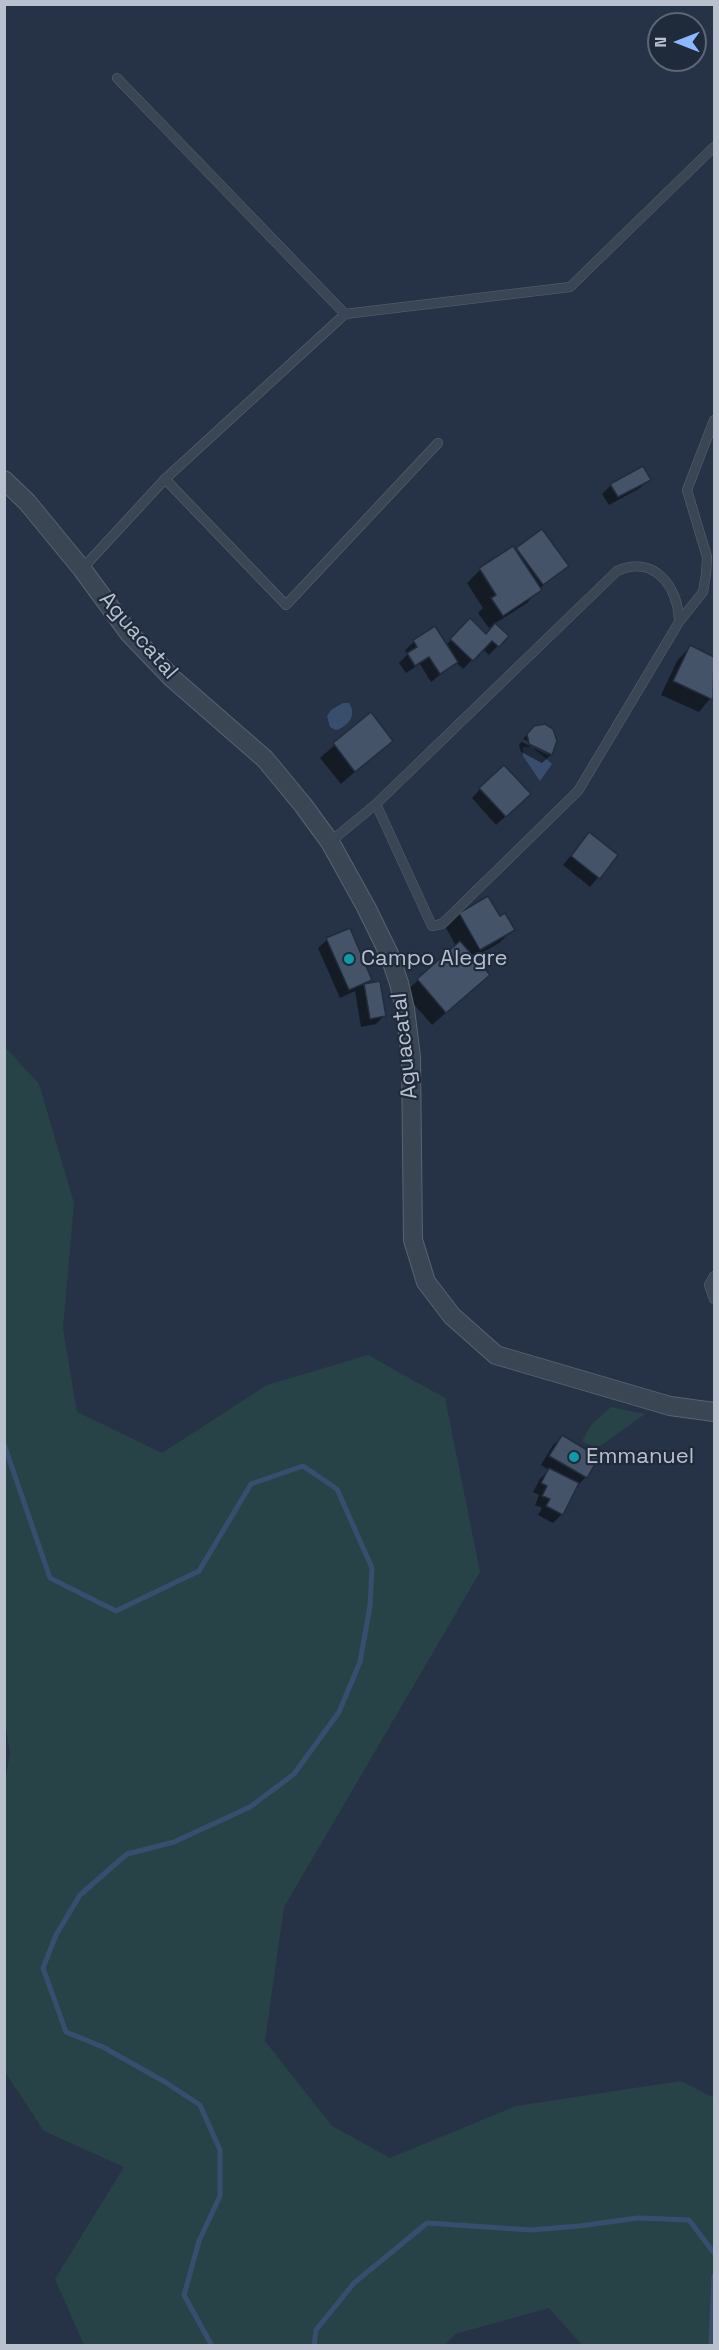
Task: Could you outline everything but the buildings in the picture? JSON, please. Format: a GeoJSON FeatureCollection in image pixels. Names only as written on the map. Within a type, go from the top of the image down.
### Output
{"type":"FeatureCollection","features":[{"type":"Feature","properties":{"kind":"street","name":"Aguacatal"},"geometry":{"type":"LineString","coordinates":[[4,480],[27,502],[82,569],[129,633],[172,678],[265,759],[303,805],[330,842],[385,945],[401,992],[411,1057],[413,1240],[426,1282],[453,1316],[496,1355],[670,1406],[714,1412]]}},
{"type":"Feature","properties":{"kind":"lane"},"geometry":{"type":"LineString","coordinates":[[117,78],[345,314]]}},
{"type":"Feature","properties":{"kind":"lane"},"geometry":{"type":"LineString","coordinates":[[82,569],[165,478],[345,314],[570,287],[714,147]]}},
{"type":"Feature","properties":{"kind":"lane"},"geometry":{"type":"LineString","coordinates":[[376,804],[432,926],[442,924],[578,791],[679,622],[703,592],[707,557],[687,490],[714,420]]}},
{"type":"Feature","properties":{"kind":"lane"},"geometry":{"type":"LineString","coordinates":[[165,478],[286,605],[438,443]]}},
{"type":"Feature","properties":{"kind":"lane"},"geometry":{"type":"LineString","coordinates":[[330,842],[376,804],[616,571],[627,566],[643,566],[659,573],[679,607],[679,622]]}},
{"type":"Feature","properties":{"kind":"lane"},"geometry":{"type":"LineString","coordinates":[[714,1276],[709,1285],[714,1299]]}},
{"type":"Feature","properties":{"kind":"green space"},"geometry":{"type":"Polygon","coordinates":[[[5,1047],[39,1084],[74,1203],[63,1329],[77,1412],[162,1453],[267,1385],[368,1355],[445,1398],[480,1572],[284,1907],[265,2041],[332,2126],[390,2158],[516,2106],[681,2081],[714,2098],[714,2345],[582,2345],[549,2308],[455,2334],[445,2345],[84,2345],[55,2279],[124,2167],[44,2131],[5,2072],[4,1787],[10,1753],[4,1715],[5,1047]]]}},
{"type":"Feature","properties":{"kind":"green space"},"geometry":{"type":"Polygon","coordinates":[[[611,1407],[645,1414],[596,1449],[582,1441],[591,1425],[611,1407]]]}},
{"type":"Feature","properties":{"kind":"water"},"geometry":{"type":"Polygon","coordinates":[[[343,703],[349,703],[352,716],[345,726],[336,730],[330,727],[327,716],[331,710],[343,703]]]}},
{"type":"Feature","properties":{"kind":"water"},"geometry":{"type":"Polygon","coordinates":[[[523,747],[532,747],[552,764],[540,781],[523,756],[523,747]]]}},
{"type":"Feature","properties":{"kind":"waterway"},"geometry":{"type":"LineString","coordinates":[[4,1444],[50,1578],[116,1611],[199,1571],[251,1484],[303,1466],[337,1489],[372,1568],[370,1606],[360,1662],[339,1712],[294,1774],[250,1807],[174,1842],[127,1854],[80,1895],[56,1935],[43,1968],[66,2032],[103,2047],[200,2105],[220,2150],[220,2196],[199,2241],[184,2295],[212,2346]]}},
{"type":"Feature","properties":{"kind":"waterway"},"geometry":{"type":"LineString","coordinates":[[314,2346],[316,2330],[354,2283],[427,2223],[531,2230],[638,2218],[689,2220],[714,2253]]}},
{"type":"Feature","properties":{"kind":"waterway"},"geometry":{"type":"LineString","coordinates":[[711,2346],[714,2276]]}},
{"type":"Feature","properties":{"kind":"place","name":"Campo Alegre"},"geometry":{"type":"Point","coordinates":[349,959]}},
{"type":"Feature","properties":{"kind":"place","name":"Emmanuel"},"geometry":{"type":"Point","coordinates":[574,1457]}}]}
